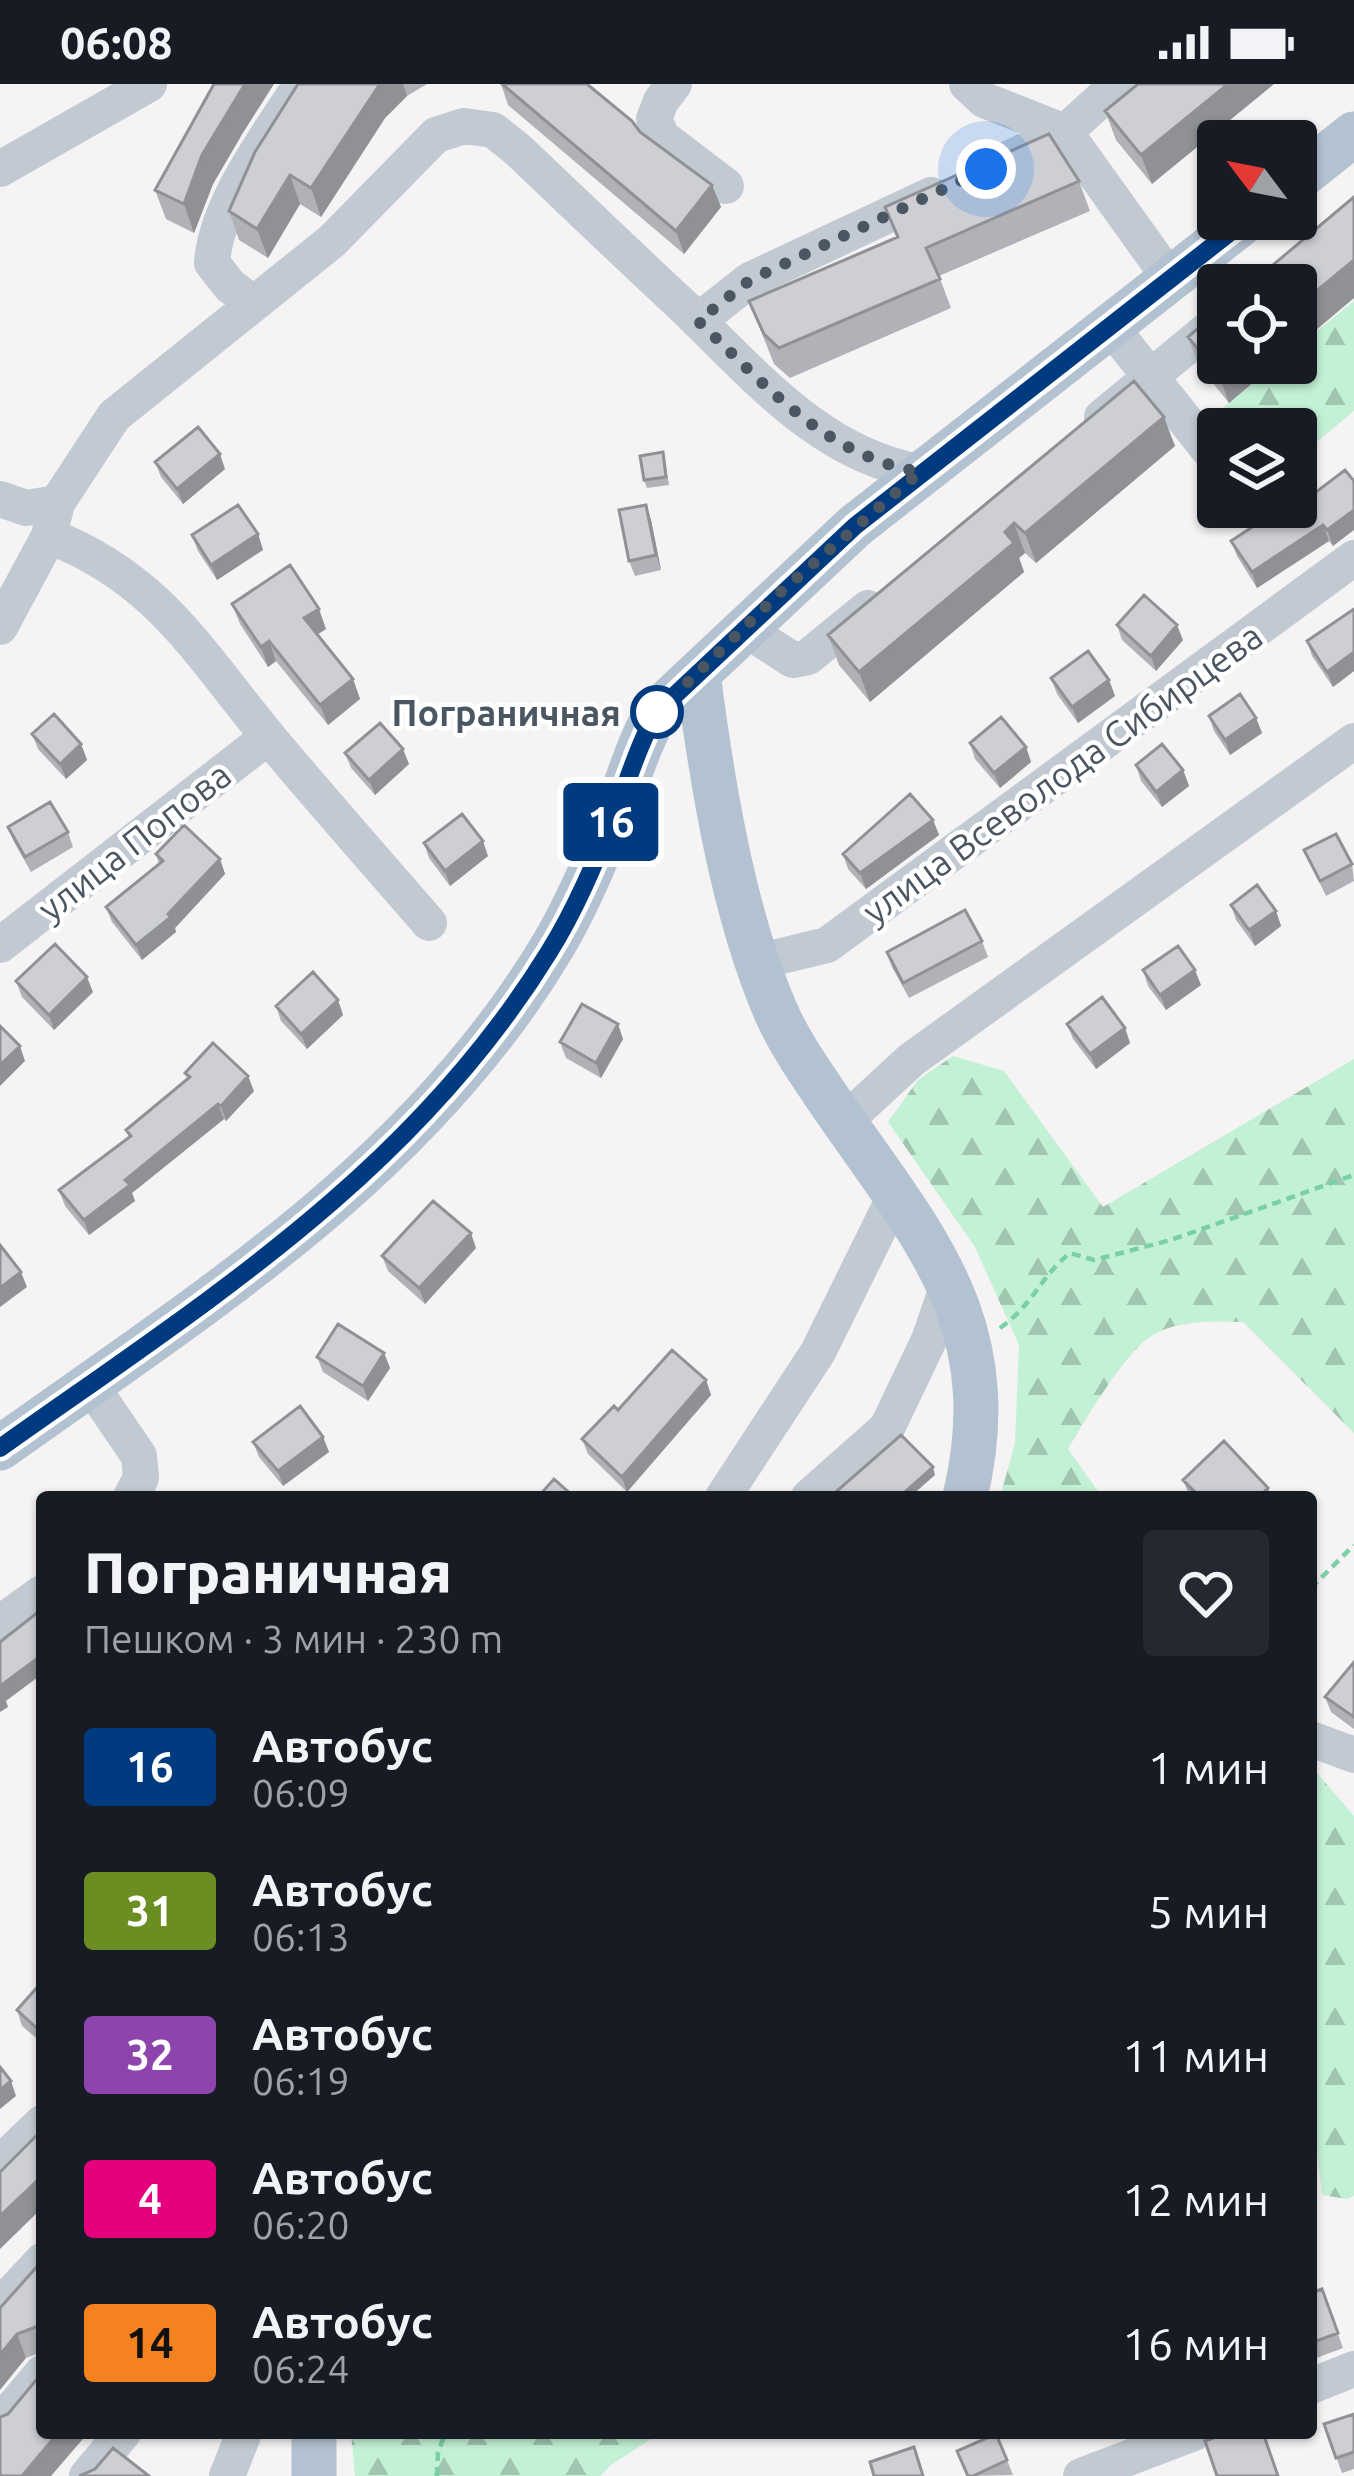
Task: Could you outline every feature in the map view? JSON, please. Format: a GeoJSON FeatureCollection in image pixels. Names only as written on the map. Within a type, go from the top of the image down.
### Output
{"type":"FeatureCollection","features":[{"type":"Feature","properties":{"kind":"main road"},"geometry":{"type":"LineString","coordinates":[[1317,163],[1354,134]]}},
{"type":"Feature","properties":{"kind":"main road"},"geometry":{"type":"LineString","coordinates":[[0,1448],[296,1232],[433,1109],[480,1052],[552,946],[657,712],[743,628],[920,472],[1221,240]]}},
{"type":"Feature","properties":{"kind":"main road"},"geometry":{"type":"LineString","coordinates":[[698,674],[741,906],[778,1015],[805,1065],[929,1244],[949,1282],[972,1348],[976,1425],[966,1491]]}},
{"type":"Feature","properties":{"kind":"main road"},"geometry":{"type":"LineString","coordinates":[[314,2439],[314,2476]]}},
{"type":"Feature","properties":{"kind":"street"},"geometry":{"type":"LineString","coordinates":[[0,169],[149,84]]}},
{"type":"Feature","properties":{"kind":"street"},"geometry":{"type":"LineString","coordinates":[[253,303],[230,286],[212,263],[213,238],[301,84]]}},
{"type":"Feature","properties":{"kind":"street"},"geometry":{"type":"LineString","coordinates":[[674,84],[653,119],[662,137],[726,186]]}},
{"type":"Feature","properties":{"kind":"street"},"geometry":{"type":"LineString","coordinates":[[967,84],[984,100],[1065,132],[1171,280]]}},
{"type":"Feature","properties":{"kind":"street"},"geometry":{"type":"LineString","coordinates":[[698,321],[750,280],[1065,132],[1118,84]]}},
{"type":"Feature","properties":{"kind":"street"},"geometry":{"type":"LineString","coordinates":[[0,627],[53,519],[114,416],[332,241],[436,135],[464,126],[493,130],[518,149],[796,413],[882,465],[920,472]]}},
{"type":"Feature","properties":{"kind":"street"},"geometry":{"type":"LineString","coordinates":[[1110,326],[1197,435]]}},
{"type":"Feature","properties":{"kind":"street"},"geometry":{"type":"LineString","coordinates":[[1077,438],[1197,338]]}},
{"type":"Feature","properties":{"kind":"street"},"geometry":{"type":"LineString","coordinates":[[0,500],[53,519],[180,624],[268,737],[429,923]]}},
{"type":"Feature","properties":{"kind":"street","name":"улица Всеволода Сибирцева"},"geometry":{"type":"LineString","coordinates":[[757,962],[827,945],[1354,558]]}},
{"type":"Feature","properties":{"kind":"street"},"geometry":{"type":"LineString","coordinates":[[743,628],[793,660],[808,657],[892,588]]}},
{"type":"Feature","properties":{"kind":"street","name":"улица Попова"},"geometry":{"type":"LineString","coordinates":[[0,945],[268,737]]}},
{"type":"Feature","properties":{"kind":"street"},"geometry":{"type":"LineString","coordinates":[[844,1122],[911,1060],[1354,741]]}},
{"type":"Feature","properties":{"kind":"street"},"geometry":{"type":"LineString","coordinates":[[727,1491],[818,1352],[896,1196]]}},
{"type":"Feature","properties":{"kind":"street"},"geometry":{"type":"LineString","coordinates":[[815,1491],[887,1428],[929,1340],[949,1282]]}},
{"type":"Feature","properties":{"kind":"street"},"geometry":{"type":"LineString","coordinates":[[90,1384],[139,1456],[141,1478],[134,1491]]}},
{"type":"Feature","properties":{"kind":"street"},"geometry":{"type":"LineString","coordinates":[[0,1623],[36,1597]]}},
{"type":"Feature","properties":{"kind":"street"},"geometry":{"type":"LineString","coordinates":[[1317,1741],[1354,1755]]}},
{"type":"Feature","properties":{"kind":"street"},"geometry":{"type":"LineString","coordinates":[[0,2164],[36,2129]]}},
{"type":"Feature","properties":{"kind":"street"},"geometry":{"type":"LineString","coordinates":[[0,2306],[36,2267]]}},
{"type":"Feature","properties":{"kind":"street"},"geometry":{"type":"LineString","coordinates":[[1317,2384],[1354,2369]]}},
{"type":"Feature","properties":{"kind":"street"},"geometry":{"type":"LineString","coordinates":[[0,2422],[36,2380]]}},
{"type":"Feature","properties":{"kind":"street"},"geometry":{"type":"LineString","coordinates":[[86,2476],[118,2439]]}},
{"type":"Feature","properties":{"kind":"street"},"geometry":{"type":"LineString","coordinates":[[227,2476],[242,2439]]}},
{"type":"Feature","properties":{"kind":"street"},"geometry":{"type":"LineString","coordinates":[[1082,2476],[1178,2439]]}},
{"type":"Feature","properties":{"kind":"path"},"geometry":{"type":"LineString","coordinates":[[972,1348],[1024,1311],[1054,1266],[1070,1253],[1094,1260],[1172,1240],[1354,1175]]}},
{"type":"Feature","properties":{"kind":"path"},"geometry":{"type":"LineString","coordinates":[[1317,1582],[1354,1545]]}},
{"type":"Feature","properties":{"kind":"path"},"geometry":{"type":"LineString","coordinates":[[437,2476],[443,2439]]}},
{"type":"Feature","properties":{"kind":"green space"},"geometry":{"type":"Polygon","coordinates":[[[1354,301],[1354,411],[1317,442],[1317,408],[1222,408],[1252,384],[1317,384],[1317,331],[1354,301]]]}},
{"type":"Feature","properties":{"kind":"green space"},"geometry":{"type":"Polygon","coordinates":[[[953,1056],[1004,1071],[1103,1207],[1354,1059],[1354,1433],[1243,1322],[1184,1324],[1140,1345],[1068,1449],[1098,1491],[1002,1491],[1015,1443],[1019,1345],[975,1247],[888,1122],[918,1080],[953,1056]]]}},
{"type":"Feature","properties":{"kind":"green space"},"geometry":{"type":"Polygon","coordinates":[[[1317,1773],[1354,1816],[1354,2196],[1322,2195],[1317,2150],[1317,1773]]]}},
{"type":"Feature","properties":{"kind":"green space"},"geometry":{"type":"Polygon","coordinates":[[[352,2439],[651,2439],[600,2476],[355,2476],[352,2439]]]}},
{"type":"Feature","properties":{"kind":"building"},"geometry":{"type":"Polygon","coordinates":[[[214,84],[245,84],[202,155],[184,204],[155,190],[214,84]]]}},
{"type":"Feature","properties":{"kind":"building"},"geometry":{"type":"Polygon","coordinates":[[[298,84],[380,84],[311,188],[290,175],[257,229],[229,211],[255,152],[298,84]]]}},
{"type":"Feature","properties":{"kind":"building"},"geometry":{"type":"Polygon","coordinates":[[[502,84],[587,84],[640,132],[712,185],[676,231],[502,84]]]}},
{"type":"Feature","properties":{"kind":"building"},"geometry":{"type":"Polygon","coordinates":[[[1138,84],[1228,84],[1141,155],[1105,111],[1138,84]]]}},
{"type":"Feature","properties":{"kind":"building"},"geometry":{"type":"Polygon","coordinates":[[[1049,134],[1079,181],[926,248],[940,279],[779,348],[764,334],[749,301],[898,237],[885,207],[1049,134]]]}},
{"type":"Feature","properties":{"kind":"building"},"geometry":{"type":"Polygon","coordinates":[[[1354,197],[1354,260],[1317,291],[1317,264],[1274,264],[1303,240],[1317,240],[1317,228],[1354,197]]]}},
{"type":"Feature","properties":{"kind":"building"},"geometry":{"type":"Polygon","coordinates":[[[1134,381],[1164,417],[1025,533],[1014,523],[1005,532],[1014,543],[859,672],[828,635],[1134,381]]]}},
{"type":"Feature","properties":{"kind":"building"},"geometry":{"type":"Polygon","coordinates":[[[198,427],[220,454],[177,489],[155,462],[198,427]]]}},
{"type":"Feature","properties":{"kind":"building"},"geometry":{"type":"Polygon","coordinates":[[[663,452],[666,477],[644,480],[640,456],[663,452]]]}},
{"type":"Feature","properties":{"kind":"building"},"geometry":{"type":"Polygon","coordinates":[[[1345,470],[1354,481],[1354,510],[1252,572],[1231,541],[1251,528],[1317,528],[1317,491],[1345,470]]]}},
{"type":"Feature","properties":{"kind":"building"},"geometry":{"type":"Polygon","coordinates":[[[238,505],[258,534],[211,565],[192,535],[238,505]]]}},
{"type":"Feature","properties":{"kind":"building"},"geometry":{"type":"Polygon","coordinates":[[[646,505],[656,555],[629,561],[619,510],[646,505]]]}},
{"type":"Feature","properties":{"kind":"building"},"geometry":{"type":"Polygon","coordinates":[[[290,565],[319,609],[304,618],[353,679],[320,705],[269,641],[261,647],[232,604],[290,565]]]}},
{"type":"Feature","properties":{"kind":"building"},"geometry":{"type":"Polygon","coordinates":[[[1144,595],[1177,625],[1151,656],[1117,625],[1144,595]]]}},
{"type":"Feature","properties":{"kind":"building"},"geometry":{"type":"Polygon","coordinates":[[[1354,609],[1354,652],[1327,672],[1307,641],[1354,609]]]}},
{"type":"Feature","properties":{"kind":"building"},"geometry":{"type":"Polygon","coordinates":[[[1088,651],[1109,680],[1072,707],[1051,678],[1088,651]]]}},
{"type":"Feature","properties":{"kind":"building"},"geometry":{"type":"Polygon","coordinates":[[[1240,694],[1256,718],[1225,740],[1209,716],[1240,694]]]}},
{"type":"Feature","properties":{"kind":"building"},"geometry":{"type":"Polygon","coordinates":[[[54,714],[81,744],[60,764],[32,734],[54,714]]]}},
{"type":"Feature","properties":{"kind":"building"},"geometry":{"type":"Polygon","coordinates":[[[1001,717],[1026,747],[994,773],[970,743],[1001,717]]]}},
{"type":"Feature","properties":{"kind":"building"},"geometry":{"type":"Polygon","coordinates":[[[380,723],[403,749],[369,780],[345,753],[380,723]]]}},
{"type":"Feature","properties":{"kind":"building"},"geometry":{"type":"Polygon","coordinates":[[[1162,744],[1183,770],[1156,792],[1136,765],[1162,744]]]}},
{"type":"Feature","properties":{"kind":"building"},"geometry":{"type":"Polygon","coordinates":[[[910,794],[933,820],[860,873],[843,854],[910,794]]]}},
{"type":"Feature","properties":{"kind":"building"},"geometry":{"type":"Polygon","coordinates":[[[50,802],[68,832],[25,857],[8,827],[50,802]]]}},
{"type":"Feature","properties":{"kind":"building"},"geometry":{"type":"Polygon","coordinates":[[[462,814],[483,841],[445,871],[424,843],[462,814]]]}},
{"type":"Feature","properties":{"kind":"building"},"geometry":{"type":"Polygon","coordinates":[[[184,825],[220,859],[168,914],[171,917],[136,945],[106,907],[163,861],[156,854],[184,825]]]}},
{"type":"Feature","properties":{"kind":"building"},"geometry":{"type":"Polygon","coordinates":[[[1336,834],[1352,864],[1320,881],[1304,850],[1336,834]]]}},
{"type":"Feature","properties":{"kind":"building"},"geometry":{"type":"Polygon","coordinates":[[[1257,885],[1276,911],[1249,930],[1231,905],[1257,885]]]}},
{"type":"Feature","properties":{"kind":"building"},"geometry":{"type":"Polygon","coordinates":[[[965,910],[982,941],[903,983],[887,952],[965,910]]]}},
{"type":"Feature","properties":{"kind":"building"},"geometry":{"type":"Polygon","coordinates":[[[55,944],[87,977],[49,1015],[16,981],[55,944]]]}},
{"type":"Feature","properties":{"kind":"building"},"geometry":{"type":"Polygon","coordinates":[[[1178,946],[1195,970],[1160,995],[1143,970],[1178,946]]]}},
{"type":"Feature","properties":{"kind":"building"},"geometry":{"type":"Polygon","coordinates":[[[313,972],[338,1000],[301,1034],[276,1006],[313,972]]]}},
{"type":"Feature","properties":{"kind":"building"},"geometry":{"type":"Polygon","coordinates":[[[1102,997],[1125,1028],[1090,1054],[1067,1024],[1102,997]]]}},
{"type":"Feature","properties":{"kind":"building"},"geometry":{"type":"Polygon","coordinates":[[[582,1004],[618,1024],[596,1063],[560,1042],[582,1004]]]}},
{"type":"Feature","properties":{"kind":"building"},"geometry":{"type":"Polygon","coordinates":[[[0,1026],[20,1046],[0,1065],[0,1026]]]}},
{"type":"Feature","properties":{"kind":"building"},"geometry":{"type":"Polygon","coordinates":[[[213,1043],[248,1076],[221,1106],[125,1180],[130,1185],[84,1220],[59,1190],[131,1136],[126,1130],[190,1077],[185,1073],[213,1043]]]}},
{"type":"Feature","properties":{"kind":"building"},"geometry":{"type":"Polygon","coordinates":[[[433,1201],[471,1233],[419,1288],[382,1256],[433,1201]]]}},
{"type":"Feature","properties":{"kind":"building"},"geometry":{"type":"Polygon","coordinates":[[[0,1245],[21,1272],[0,1288],[0,1245]]]}},
{"type":"Feature","properties":{"kind":"building"},"geometry":{"type":"Polygon","coordinates":[[[338,1324],[384,1353],[363,1386],[317,1357],[338,1324]]]}},
{"type":"Feature","properties":{"kind":"building"},"geometry":{"type":"Polygon","coordinates":[[[672,1350],[706,1380],[622,1477],[582,1439],[614,1406],[618,1410],[672,1350]]]}},
{"type":"Feature","properties":{"kind":"building"},"geometry":{"type":"Polygon","coordinates":[[[300,1406],[323,1437],[278,1471],[253,1442],[300,1406]]]}},
{"type":"Feature","properties":{"kind":"building"},"geometry":{"type":"Polygon","coordinates":[[[901,1435],[933,1467],[906,1491],[837,1491],[901,1435]]]}},
{"type":"Feature","properties":{"kind":"building"},"geometry":{"type":"Polygon","coordinates":[[[1224,1441],[1268,1488],[1194,1491],[1183,1480],[1224,1441]]]}},
{"type":"Feature","properties":{"kind":"building"},"geometry":{"type":"Polygon","coordinates":[[[554,1479],[567,1491],[543,1491],[554,1479]]]}},
{"type":"Feature","properties":{"kind":"building"},"geometry":{"type":"Polygon","coordinates":[[[36,1614],[36,1659],[0,1686],[0,1642],[36,1614]]]}},
{"type":"Feature","properties":{"kind":"building"},"geometry":{"type":"Polygon","coordinates":[[[1354,1662],[1354,1717],[1325,1697],[1354,1662]]]}},
{"type":"Feature","properties":{"kind":"building"},"geometry":{"type":"Polygon","coordinates":[[[36,1989],[36,2027],[17,2010],[36,1989]]]}},
{"type":"Feature","properties":{"kind":"building"},"geometry":{"type":"Polygon","coordinates":[[[0,2067],[11,2081],[0,2090],[0,2067]]]}},
{"type":"Feature","properties":{"kind":"building"},"geometry":{"type":"Polygon","coordinates":[[[36,2136],[36,2182],[0,2216],[0,2172],[36,2136]]]}},
{"type":"Feature","properties":{"kind":"building"},"geometry":{"type":"Polygon","coordinates":[[[36,2268],[36,2327],[17,2334],[0,2355],[0,2308],[36,2268]]]}},
{"type":"Feature","properties":{"kind":"building"},"geometry":{"type":"Polygon","coordinates":[[[1322,2289],[1338,2333],[1317,2341],[1317,2291],[1322,2289]]]}},
{"type":"Feature","properties":{"kind":"building"},"geometry":{"type":"Polygon","coordinates":[[[36,2380],[36,2439],[53,2439],[22,2476],[0,2476],[0,2417],[8,2414],[36,2380]]]}},
{"type":"Feature","properties":{"kind":"building"},"geometry":{"type":"Polygon","coordinates":[[[1354,2414],[1354,2452],[1336,2458],[1324,2424],[1354,2414]]]}},
{"type":"Feature","properties":{"kind":"building"},"geometry":{"type":"Polygon","coordinates":[[[985,2439],[998,2439],[1007,2460],[968,2476],[957,2451],[985,2439]]]}},
{"type":"Feature","properties":{"kind":"building"},"geometry":{"type":"Polygon","coordinates":[[[1265,2439],[1278,2476],[1217,2476],[1205,2441],[1265,2439]]]}},
{"type":"Feature","properties":{"kind":"building"},"geometry":{"type":"Polygon","coordinates":[[[914,2447],[923,2476],[874,2476],[870,2462],[914,2447]]]}},
{"type":"Feature","properties":{"kind":"building"},"geometry":{"type":"Polygon","coordinates":[[[113,2448],[149,2476],[79,2476],[95,2469],[113,2448]]]}},
{"type":"Feature","properties":{"kind":"bus line","name":"16"},"geometry":{"type":"LineString","coordinates":[[0,1448],[296,1232],[433,1109],[521,995],[569,917],[641,739],[657,712],[855,526],[1221,240]]}},
{"type":"Feature","properties":{"kind":"place","name":"Пограничная"},"geometry":{"type":"Point","coordinates":[657,712]}},
{"type":"Feature","properties":{"kind":"route"},"geometry":{"type":"LineString","coordinates":[[657,712],[785,588],[920,472],[882,465],[823,433],[698,321],[750,280],[986,169]]}}]}
